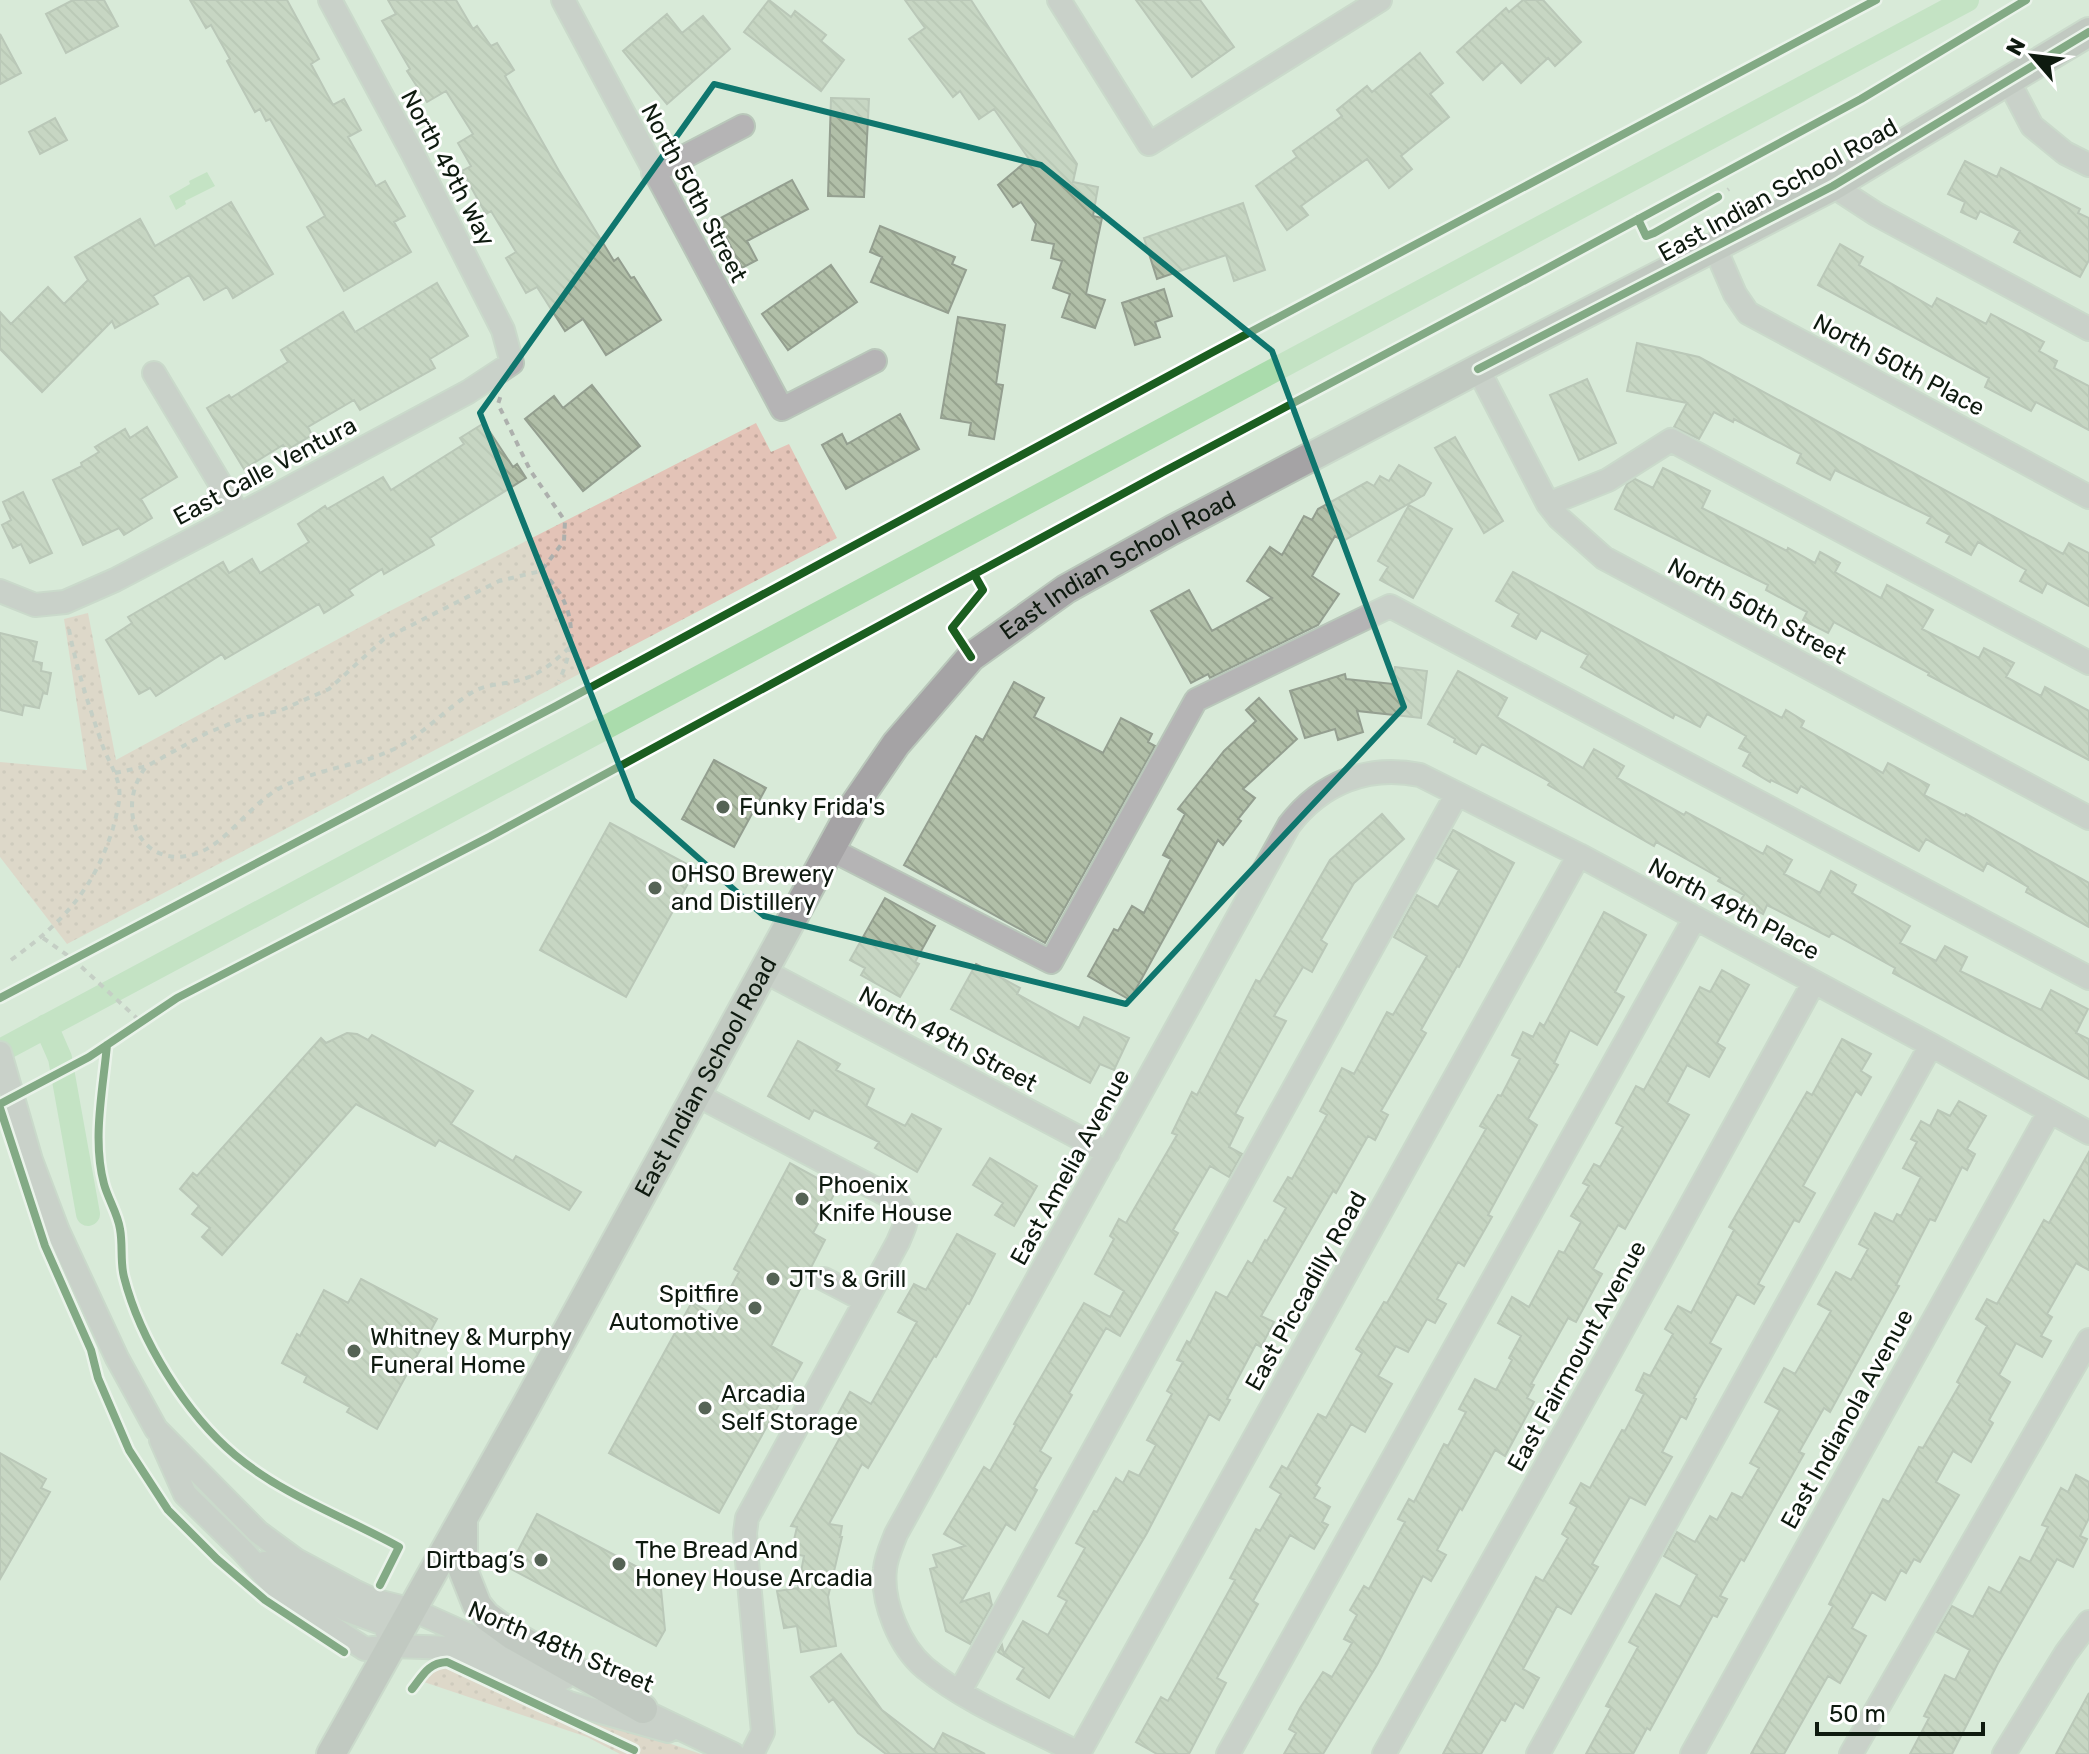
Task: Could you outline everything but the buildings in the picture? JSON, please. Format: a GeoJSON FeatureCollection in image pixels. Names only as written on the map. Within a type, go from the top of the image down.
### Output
{"type":"FeatureCollection","features":[{"type":"Feature","properties":{"kind":"main road","name":"East Indian School Road"},"geometry":{"type":"LineString","coordinates":[[331,1754],[463,1520],[855,804],[896,744],[971,657],[1066,589],[1106,566],[1833,186],[2089,32]]}},
{"type":"Feature","properties":{"kind":"main road"},"geometry":{"type":"LineString","coordinates":[[463,1520],[463,1570],[477,1605],[486,1616],[512,1635],[643,1709]]}},
{"type":"Feature","properties":{"kind":"street","name":"North 49th Way"},"geometry":{"type":"LineString","coordinates":[[330,0],[496,317],[512,363]]}},
{"type":"Feature","properties":{"kind":"street","name":"North 50th Street"},"geometry":{"type":"LineString","coordinates":[[563,0],[782,409],[875,361]]}},
{"type":"Feature","properties":{"kind":"street"},"geometry":{"type":"LineString","coordinates":[[1059,0],[1149,144],[1380,0]]}},
{"type":"Feature","properties":{"kind":"street"},"geometry":{"type":"LineString","coordinates":[[2009,82],[2032,126],[2065,153],[2089,165]]}},
{"type":"Feature","properties":{"kind":"street"},"geometry":{"type":"LineString","coordinates":[[653,173],[743,126]]}},
{"type":"Feature","properties":{"kind":"street"},"geometry":{"type":"LineString","coordinates":[[1833,186],[1876,214],[2089,329]]}},
{"type":"Feature","properties":{"kind":"street","name":"North 50th Place"},"geometry":{"type":"LineString","coordinates":[[1715,248],[1735,294],[1748,313],[2089,497]]}},
{"type":"Feature","properties":{"kind":"street","name":"East Calle Ventura"},"geometry":{"type":"LineString","coordinates":[[0,591],[35,605],[65,602],[115,580],[468,392],[512,363]]}},
{"type":"Feature","properties":{"kind":"street","name":"North 50th Street"},"geometry":{"type":"LineString","coordinates":[[1478,369],[1548,504],[1604,558],[2089,818]]}},
{"type":"Feature","properties":{"kind":"street"},"geometry":{"type":"LineString","coordinates":[[154,373],[239,515]]}},
{"type":"Feature","properties":{"kind":"street"},"geometry":{"type":"LineString","coordinates":[[1548,504],[1608,480],[1671,440],[2089,663]]}},
{"type":"Feature","properties":{"kind":"street"},"geometry":{"type":"LineString","coordinates":[[830,849],[1051,962],[1196,700],[1390,606],[2089,978]]}},
{"type":"Feature","properties":{"kind":"street","name":"North 49th Place"},"geometry":{"type":"LineString","coordinates":[[1342,780],[1379,772],[1402,771],[1420,775],[1579,855],[2089,1133]]}},
{"type":"Feature","properties":{"kind":"street","name":"East Amelia Avenue"},"geometry":{"type":"LineString","coordinates":[[960,1691],[923,1666],[904,1641],[887,1603],[885,1568],[896,1534],[1289,825],[1302,808],[1342,780]]}},
{"type":"Feature","properties":{"kind":"street"},"geometry":{"type":"LineString","coordinates":[[1080,1754],[960,1691],[1457,794]]}},
{"type":"Feature","properties":{"kind":"street","name":"East Piccadilly Road"},"geometry":{"type":"LineString","coordinates":[[1080,1754],[1579,855]]}},
{"type":"Feature","properties":{"kind":"street"},"geometry":{"type":"LineString","coordinates":[[1228,1754],[1695,918]]}},
{"type":"Feature","properties":{"kind":"street","name":"North 49th Street"},"geometry":{"type":"LineString","coordinates":[[764,971],[1108,1153]]}},
{"type":"Feature","properties":{"kind":"street","name":"East Fairmount Avenue"},"geometry":{"type":"LineString","coordinates":[[1384,1754],[1814,982]]}},
{"type":"Feature","properties":{"kind":"street"},"geometry":{"type":"LineString","coordinates":[[1538,1754],[1931,1045]]}},
{"type":"Feature","properties":{"kind":"street"},"geometry":{"type":"LineString","coordinates":[[0,1053],[41,1190],[76,1274],[156,1429],[185,1494],[242,1550],[346,1610],[384,1624],[392,1646]]}},
{"type":"Feature","properties":{"kind":"street"},"geometry":{"type":"LineString","coordinates":[[697,1095],[895,1199],[907,1212],[908,1220],[747,1518],[747,1561],[763,1732],[752,1754]]}},
{"type":"Feature","properties":{"kind":"street","name":"East Indianola Avenue"},"geometry":{"type":"LineString","coordinates":[[1692,1754],[2050,1111]]}},
{"type":"Feature","properties":{"kind":"street"},"geometry":{"type":"LineString","coordinates":[[824,1279],[866,1301]]}},
{"type":"Feature","properties":{"kind":"street"},"geometry":{"type":"LineString","coordinates":[[1851,1754],[2089,1340]]}},
{"type":"Feature","properties":{"kind":"street","name":"North 48th Street"},"geometry":{"type":"LineString","coordinates":[[156,1429],[276,1547],[354,1591],[373,1600],[413,1610],[576,1684],[643,1709],[733,1754]]}},
{"type":"Feature","properties":{"kind":"street"},"geometry":{"type":"LineString","coordinates":[[2004,1754],[2066,1653],[2089,1622]]}},
{"type":"Feature","properties":{"kind":"street","name":"North 48th Street"},"geometry":{"type":"LineString","coordinates":[[392,1646],[454,1648],[569,1703],[629,1722],[689,1734]]}},
{"type":"Feature","properties":{"kind":"path"},"geometry":{"type":"LineString","coordinates":[[1715,200],[1728,184]]}},
{"type":"Feature","properties":{"kind":"path"},"geometry":{"type":"LineString","coordinates":[[115,773],[147,766],[207,733],[247,717],[279,711],[329,689],[384,639],[499,581],[541,571],[564,541],[565,521],[530,470],[498,404],[512,363]]}},
{"type":"Feature","properties":{"kind":"path"},"geometry":{"type":"LineString","coordinates":[[541,571],[556,585],[569,617],[572,645],[559,681]]}},
{"type":"Feature","properties":{"kind":"path"},"geometry":{"type":"LineString","coordinates":[[11,960],[61,920],[83,893],[103,860],[117,814],[120,789],[76,666],[65,602]]}},
{"type":"Feature","properties":{"kind":"path"},"geometry":{"type":"LineString","coordinates":[[147,766],[140,776],[133,800],[133,827],[142,842],[166,857],[196,853],[215,844],[262,799],[280,788],[312,774],[347,767],[391,751],[416,738],[474,691],[524,679],[544,669],[572,645]]}},
{"type":"Feature","properties":{"kind":"path"},"geometry":{"type":"LineString","coordinates":[[42,937],[74,960],[141,1022]]}},
{"type":"Feature","properties":{"kind":"path"},"geometry":{"type":"LineString","coordinates":[[62,966],[88,953]]}},
{"type":"Feature","properties":{"kind":"path"},"geometry":{"type":"LineString","coordinates":[[130,1030],[153,1014]]}},
{"type":"Feature","properties":{"kind":"highlighted area"},"geometry":{"type":"Polygon","coordinates":[[[714,84],[1041,165],[1272,351],[1404,707],[1126,1004],[764,916],[633,800],[480,413],[714,84]]]}},
{"type":"Feature","properties":{"kind":"shaded area"},"geometry":{"type":"Polygon","coordinates":[[[207,172],[215,186],[185,201],[186,204],[176,210],[169,196],[207,172]]]}},
{"type":"Feature","properties":{"kind":"shaded area"},"geometry":{"type":"Polygon","coordinates":[[[756,423],[771,452],[789,444],[837,538],[67,944],[0,857],[0,762],[87,770],[64,619],[88,613],[116,760],[386,613],[756,423]]]}},
{"type":"Feature","properties":{"kind":"shaded area"},"geometry":{"type":"Polygon","coordinates":[[[457,1657],[576,1712],[701,1754],[620,1754],[587,1737],[415,1679],[433,1662],[457,1657]]]}},
{"type":"Feature","properties":{"kind":"waterway"},"geometry":{"type":"LineString","coordinates":[[0,1051],[1967,0]]}},
{"type":"Feature","properties":{"kind":"waterway"},"geometry":{"type":"LineString","coordinates":[[46,1026],[60,1058],[88,1214]]}},
{"type":"Feature","properties":{"kind":"cycle path"},"geometry":{"type":"LineString","coordinates":[[0,998],[556,706],[1876,0]]}},
{"type":"Feature","properties":{"kind":"cycle path"},"geometry":{"type":"LineString","coordinates":[[0,1104],[89,1057],[177,998],[489,837],[1861,99],[2026,0]]}},
{"type":"Feature","properties":{"kind":"cycle path"},"geometry":{"type":"LineString","coordinates":[[1478,369],[1833,186],[2089,32]]}},
{"type":"Feature","properties":{"kind":"cycle path"},"geometry":{"type":"LineString","coordinates":[[1638,219],[1646,236],[1718,197]]}},
{"type":"Feature","properties":{"kind":"cycle path"},"geometry":{"type":"LineString","coordinates":[[971,657],[952,628],[983,590],[974,574]]}},
{"type":"Feature","properties":{"kind":"cycle path"},"geometry":{"type":"LineString","coordinates":[[107,1045],[100,1114],[101,1167],[119,1223],[124,1277],[153,1350],[199,1419],[235,1455],[294,1494],[399,1547],[380,1585]]}},
{"type":"Feature","properties":{"kind":"cycle path"},"geometry":{"type":"LineString","coordinates":[[0,1108],[45,1246],[91,1350],[98,1378],[129,1450],[168,1510],[217,1559],[265,1600],[344,1652]]}},
{"type":"Feature","properties":{"kind":"cycle path"},"geometry":{"type":"LineString","coordinates":[[412,1689],[430,1667],[447,1662],[634,1750]]}},
{"type":"Feature","properties":{"kind":"place","name":"Funky Frida's"},"geometry":{"type":"Point","coordinates":[723,807]}},
{"type":"Feature","properties":{"kind":"place","name":"OHSO Brewery and Distillery"},"geometry":{"type":"Point","coordinates":[655,888]}},
{"type":"Feature","properties":{"kind":"place","name":"Phoenix Knife House"},"geometry":{"type":"Point","coordinates":[802,1199]}},
{"type":"Feature","properties":{"kind":"place","name":"JT's & Grill"},"geometry":{"type":"Point","coordinates":[773,1279]}},
{"type":"Feature","properties":{"kind":"place","name":"Spitfire Automotive"},"geometry":{"type":"Point","coordinates":[755,1308]}},
{"type":"Feature","properties":{"kind":"place","name":"Whitney & Murphy Funeral Home"},"geometry":{"type":"Point","coordinates":[354,1351]}},
{"type":"Feature","properties":{"kind":"place","name":"Arcadia Self Storage"},"geometry":{"type":"Point","coordinates":[705,1408]}},
{"type":"Feature","properties":{"kind":"place","name":"Dirtbag’s"},"geometry":{"type":"Point","coordinates":[541,1560]}},
{"type":"Feature","properties":{"kind":"place","name":"The Bread And Honey House Arcadia"},"geometry":{"type":"Point","coordinates":[619,1564]}}]}
